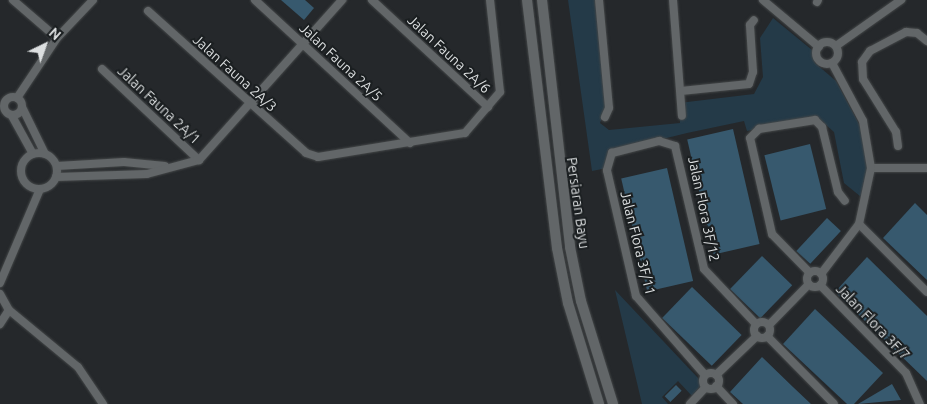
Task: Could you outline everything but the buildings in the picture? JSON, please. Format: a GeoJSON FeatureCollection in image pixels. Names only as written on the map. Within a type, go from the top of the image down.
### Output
{"type":"FeatureCollection","features":[{"type":"Feature","properties":{"kind":"main road","name":"Persiaran Bayu"},"geometry":{"type":"LineString","coordinates":[[527,0],[557,248],[568,303],[599,404]]}},
{"type":"Feature","properties":{"kind":"main road","name":"Persiaran Bayu"},"geometry":{"type":"LineString","coordinates":[[542,0],[570,247],[581,301],[614,404]]}},
{"type":"Feature","properties":{"kind":"street"},"geometry":{"type":"LineString","coordinates":[[13,0],[57,38]]}},
{"type":"Feature","properties":{"kind":"street"},"geometry":{"type":"LineString","coordinates":[[33,154],[12,116],[2,104],[17,98],[57,38],[93,0]]}},
{"type":"Feature","properties":{"kind":"street","name":"Jalan Fauna 2A/5"},"geometry":{"type":"LineString","coordinates":[[255,0],[410,143]]}},
{"type":"Feature","properties":{"kind":"street"},"geometry":{"type":"LineString","coordinates":[[103,404],[78,367],[20,322],[9,310],[2,296],[1,282],[31,202],[40,189],[56,177],[147,174],[199,160],[342,0]]}},
{"type":"Feature","properties":{"kind":"street","name":"Jalan Fauna 2A/6"},"geometry":{"type":"LineString","coordinates":[[372,0],[488,107]]}},
{"type":"Feature","properties":{"kind":"street"},"geometry":{"type":"LineString","coordinates":[[410,143],[465,133],[500,92],[490,0]]}},
{"type":"Feature","properties":{"kind":"street"},"geometry":{"type":"LineString","coordinates":[[599,0],[609,102],[605,117]]}},
{"type":"Feature","properties":{"kind":"street"},"geometry":{"type":"LineString","coordinates":[[673,0],[682,116]]}},
{"type":"Feature","properties":{"kind":"street"},"geometry":{"type":"LineString","coordinates":[[763,0],[818,47],[820,62],[832,63]]}},
{"type":"Feature","properties":{"kind":"street"},"geometry":{"type":"LineString","coordinates":[[836,46],[901,0]]}},
{"type":"Feature","properties":{"kind":"street","name":"Jalan Fauna 2A/3"},"geometry":{"type":"LineString","coordinates":[[148,11],[306,152],[318,157],[410,143]]}},
{"type":"Feature","properties":{"kind":"street"},"geometry":{"type":"LineString","coordinates":[[681,92],[749,84],[753,72],[750,25],[754,20]]}},
{"type":"Feature","properties":{"kind":"street"},"geometry":{"type":"LineString","coordinates":[[898,146],[896,132],[864,79],[862,62],[870,51],[906,32],[917,33],[927,41]]}},
{"type":"Feature","properties":{"kind":"street"},"geometry":{"type":"LineString","coordinates":[[818,47],[828,42],[836,46]]}},
{"type":"Feature","properties":{"kind":"street"},"geometry":{"type":"LineString","coordinates":[[832,63],[838,56],[836,46]]}},
{"type":"Feature","properties":{"kind":"street"},"geometry":{"type":"LineString","coordinates":[[810,284],[820,285],[821,274],[859,224],[871,168],[863,121],[832,63]]}},
{"type":"Feature","properties":{"kind":"street","name":"Jalan Fauna 2A/1"},"geometry":{"type":"LineString","coordinates":[[102,70],[199,160]]}},
{"type":"Feature","properties":{"kind":"street"},"geometry":{"type":"LineString","coordinates":[[17,98],[45,154],[56,166],[56,177]]}},
{"type":"Feature","properties":{"kind":"street"},"geometry":{"type":"LineString","coordinates":[[12,116],[22,107]]}},
{"type":"Feature","properties":{"kind":"street"},"geometry":{"type":"LineString","coordinates":[[821,274],[810,273],[769,229],[750,138],[759,129],[814,120],[822,127],[838,192],[845,201]]}},
{"type":"Feature","properties":{"kind":"street","name":"Jalan Flora 3F/12"},"geometry":{"type":"LineString","coordinates":[[640,145],[666,141],[679,152],[704,269],[756,324]]}},
{"type":"Feature","properties":{"kind":"street","name":"Jalan Flora 3F/11"},"geometry":{"type":"LineString","coordinates":[[640,145],[612,153],[607,166],[636,296],[705,375]]}},
{"type":"Feature","properties":{"kind":"street"},"geometry":{"type":"LineString","coordinates":[[33,154],[45,154]]}},
{"type":"Feature","properties":{"kind":"street"},"geometry":{"type":"LineString","coordinates":[[31,202],[22,168],[33,154]]}},
{"type":"Feature","properties":{"kind":"street"},"geometry":{"type":"LineString","coordinates":[[56,166],[124,162],[169,167]]}},
{"type":"Feature","properties":{"kind":"street"},"geometry":{"type":"LineString","coordinates":[[871,168],[927,168]]}},
{"type":"Feature","properties":{"kind":"street"},"geometry":{"type":"LineString","coordinates":[[28,185],[40,189]]}},
{"type":"Feature","properties":{"kind":"street"},"geometry":{"type":"LineString","coordinates":[[859,224],[927,292]]}},
{"type":"Feature","properties":{"kind":"street"},"geometry":{"type":"LineString","coordinates":[[767,336],[769,325],[810,284],[810,273]]}},
{"type":"Feature","properties":{"kind":"street","name":"Jalan Flora 3F/7"},"geometry":{"type":"LineString","coordinates":[[820,285],[906,373],[920,404]]}},
{"type":"Feature","properties":{"kind":"street"},"geometry":{"type":"LineString","coordinates":[[2,323],[9,310]]}},
{"type":"Feature","properties":{"kind":"street"},"geometry":{"type":"LineString","coordinates":[[2,323],[20,322]]}},
{"type":"Feature","properties":{"kind":"street"},"geometry":{"type":"LineString","coordinates":[[757,336],[756,324],[769,325]]}},
{"type":"Feature","properties":{"kind":"street"},"geometry":{"type":"LineString","coordinates":[[706,387],[705,375],[716,375],[757,336],[767,336],[834,404]]}},
{"type":"Feature","properties":{"kind":"street"},"geometry":{"type":"LineString","coordinates":[[716,375],[716,386],[733,404]]}},
{"type":"Feature","properties":{"kind":"street"},"geometry":{"type":"LineString","coordinates":[[690,404],[706,387],[716,386]]}},
{"type":"Feature","properties":{"kind":"shaded area"},"geometry":{"type":"Polygon","coordinates":[[[568,0],[595,0],[606,108],[600,123],[609,130],[680,123],[679,103],[754,94],[763,77],[760,38],[773,18],[812,50],[815,63],[836,81],[859,124],[868,151],[866,201],[844,183],[834,132],[817,117],[747,131],[744,121],[687,133],[618,150],[607,168],[592,171],[568,0]]]}},
{"type":"Feature","properties":{"kind":"shaded area"},"geometry":{"type":"Polygon","coordinates":[[[615,290],[698,378],[701,385],[692,396],[678,381],[662,397],[668,404],[642,404],[615,290]]]}}]}
